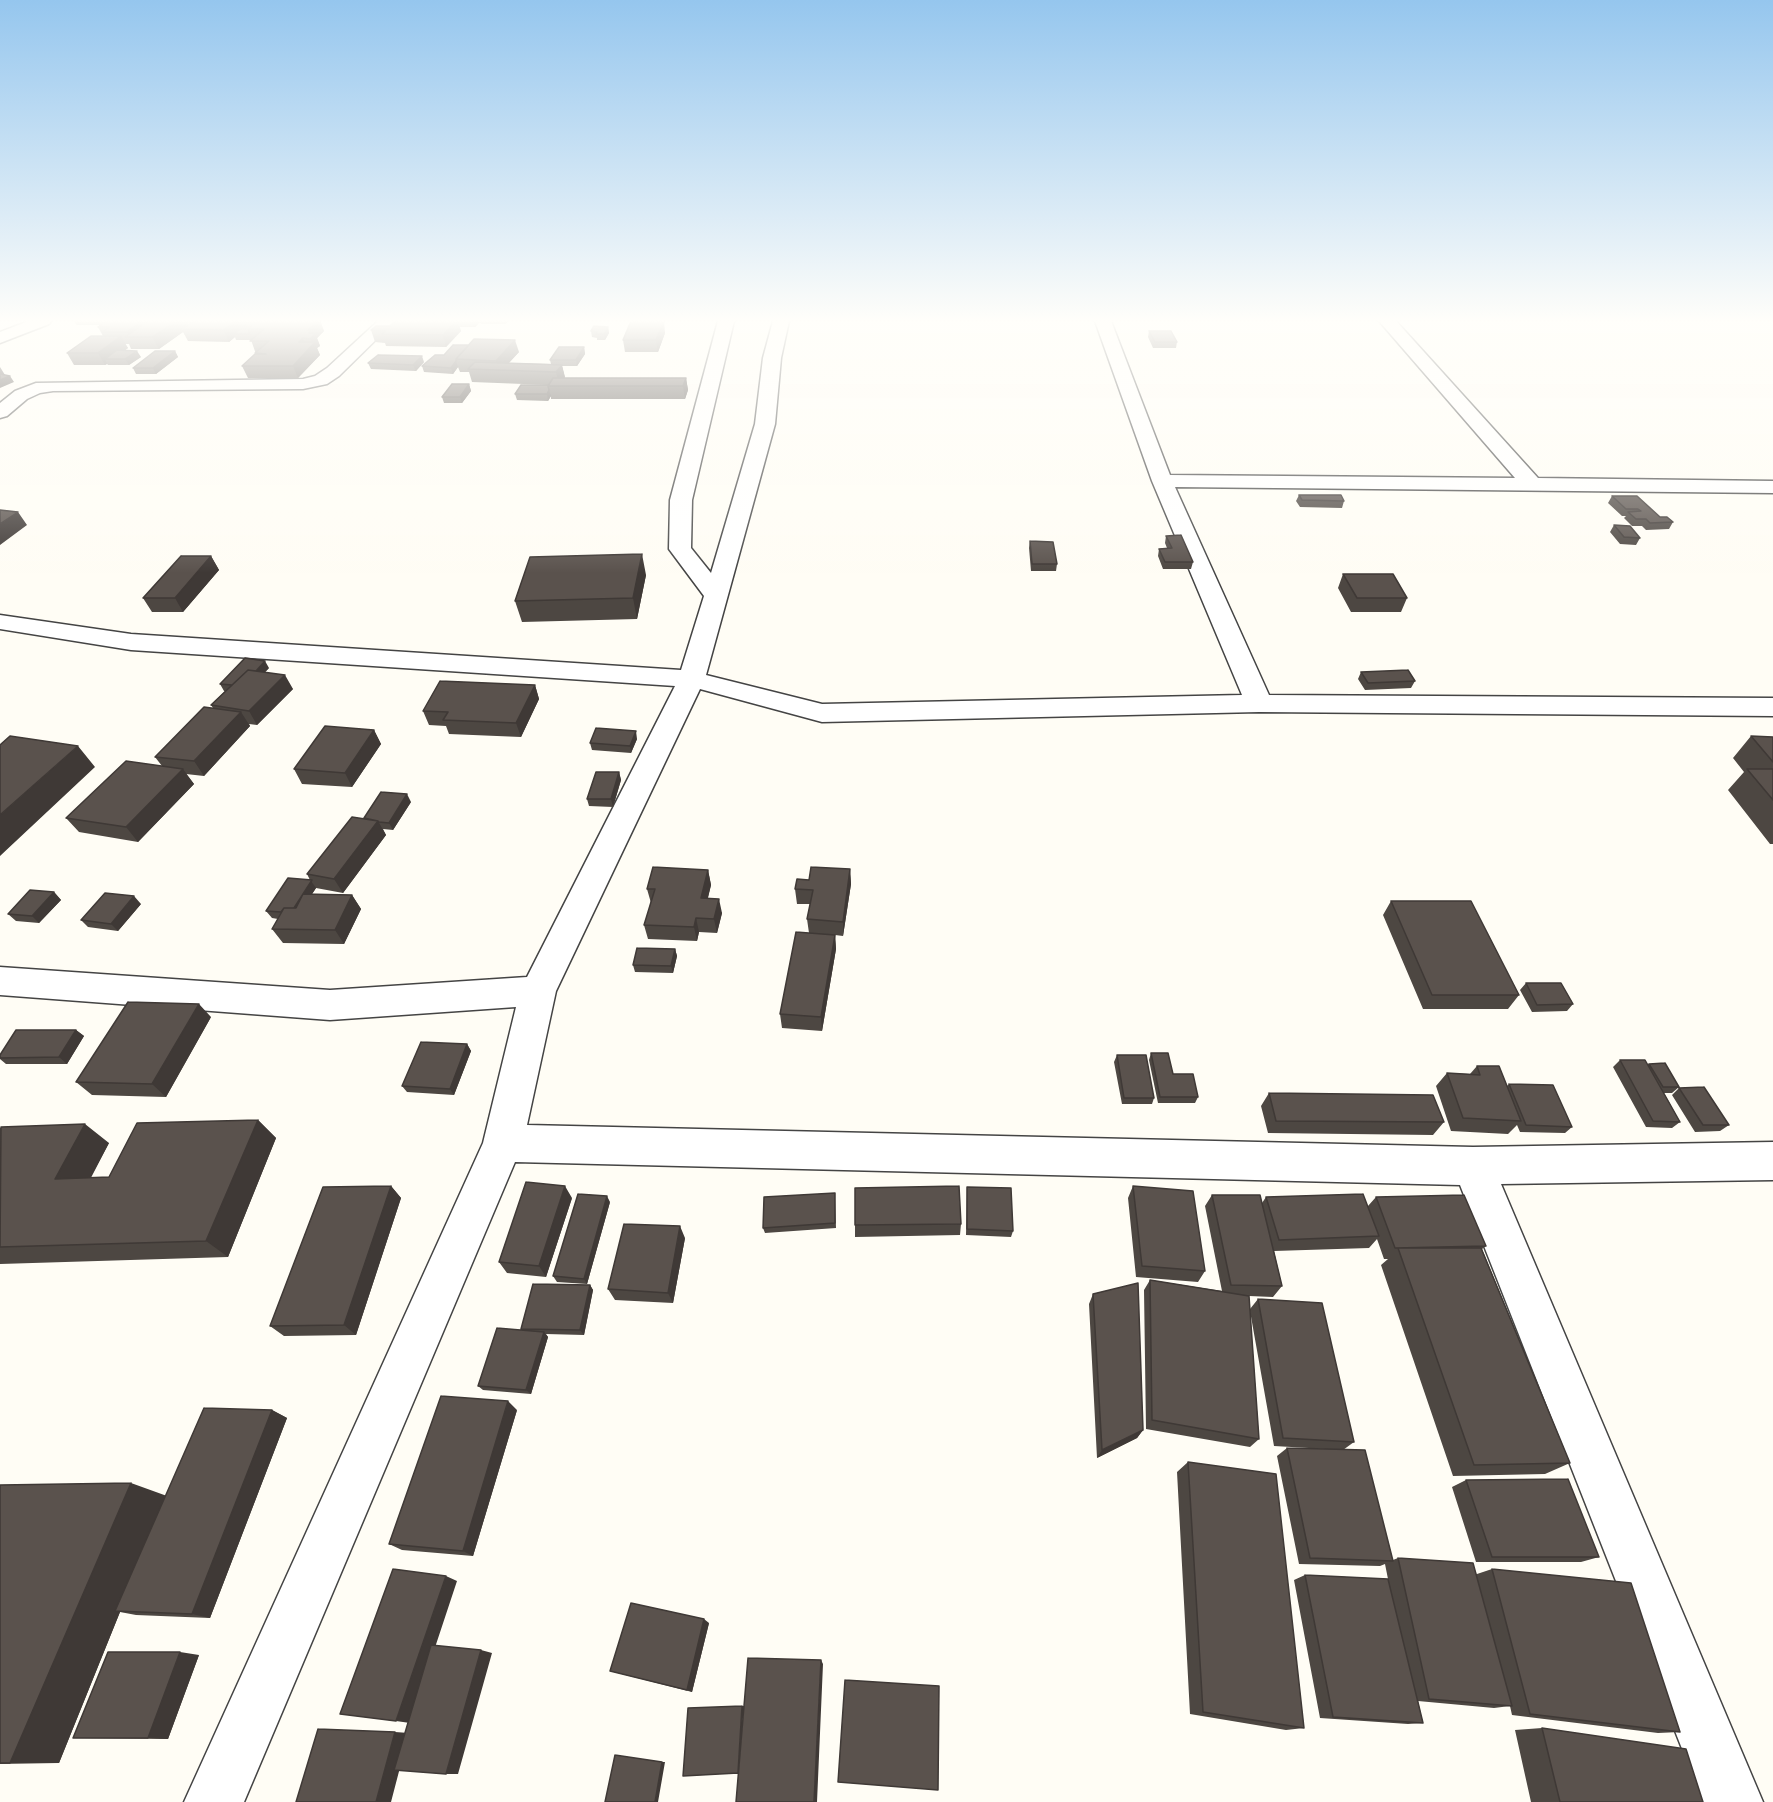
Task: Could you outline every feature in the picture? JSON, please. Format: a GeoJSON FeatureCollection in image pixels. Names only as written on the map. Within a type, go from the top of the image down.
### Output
{"type":"FeatureCollection","features":[{"type":"Feature","properties":{"kind":"street"},"geometry":{"type":"LineString","coordinates":[[705,405],[681,500],[680,549],[717,597]]}},
{"type":"Feature","properties":{"kind":"street"},"geometry":{"type":"LineString","coordinates":[[214,1802],[503,1143],[538,991],[692,679],[765,424],[767,405]]}},
{"type":"Feature","properties":{"kind":"street"},"geometry":{"type":"LineString","coordinates":[[1134,405],[1162,481],[1259,704]]}},
{"type":"Feature","properties":{"kind":"street"},"geometry":{"type":"LineString","coordinates":[[1461,405],[1533,486]]}},
{"type":"Feature","properties":{"kind":"street"},"geometry":{"type":"LineString","coordinates":[[1162,481],[1773,487]]}},
{"type":"Feature","properties":{"kind":"street"},"geometry":{"type":"LineString","coordinates":[[0,622],[131,642],[692,679],[822,713],[1259,704],[1773,707]]}},
{"type":"Feature","properties":{"kind":"street"},"geometry":{"type":"LineString","coordinates":[[0,981],[330,1005],[538,991]]}},
{"type":"Feature","properties":{"kind":"street"},"geometry":{"type":"LineString","coordinates":[[503,1143],[1473,1166],[1773,1161]]}},
{"type":"Feature","properties":{"kind":"street"},"geometry":{"type":"LineString","coordinates":[[1473,1166],[1733,1802]]}},
{"type":"Feature","properties":{"kind":"building"},"geometry":{"type":"Polygon","coordinates":[[[1299,495],[1341,495],[1344,501],[1302,500],[1299,495]]]}},
{"type":"Feature","properties":{"kind":"building"},"geometry":{"type":"Polygon","coordinates":[[[1612,496],[1637,496],[1660,517],[1667,517],[1673,522],[1650,523],[1646,519],[1636,519],[1628,512],[1641,511],[1626,509],[1612,496]]]}},
{"type":"Feature","properties":{"kind":"building"},"geometry":{"type":"Polygon","coordinates":[[[0,510],[18,512],[0,524],[0,510]]]}},
{"type":"Feature","properties":{"kind":"building"},"geometry":{"type":"Polygon","coordinates":[[[1614,525],[1630,526],[1640,538],[1624,537],[1614,525]]]}},
{"type":"Feature","properties":{"kind":"building"},"geometry":{"type":"Polygon","coordinates":[[[1181,535],[1193,562],[1165,562],[1159,549],[1172,548],[1166,536],[1181,535]]]}},
{"type":"Feature","properties":{"kind":"building"},"geometry":{"type":"Polygon","coordinates":[[[1030,541],[1053,542],[1057,564],[1032,564],[1030,541]]]}},
{"type":"Feature","properties":{"kind":"building"},"geometry":{"type":"Polygon","coordinates":[[[642,554],[633,598],[515,601],[530,557],[642,554]]]}},
{"type":"Feature","properties":{"kind":"building"},"geometry":{"type":"Polygon","coordinates":[[[181,556],[211,556],[175,598],[143,598],[181,556]]]}},
{"type":"Feature","properties":{"kind":"building"},"geometry":{"type":"Polygon","coordinates":[[[1343,574],[1393,574],[1407,598],[1357,598],[1343,574]]]}},
{"type":"Feature","properties":{"kind":"building"},"geometry":{"type":"Polygon","coordinates":[[[245,658],[265,661],[256,671],[248,670],[232,685],[220,684],[245,658]]]}},
{"type":"Feature","properties":{"kind":"building"},"geometry":{"type":"Polygon","coordinates":[[[248,670],[285,675],[249,711],[211,705],[248,670]]]}},
{"type":"Feature","properties":{"kind":"building"},"geometry":{"type":"Polygon","coordinates":[[[1408,670],[1415,681],[1368,683],[1361,672],[1408,670]]]}},
{"type":"Feature","properties":{"kind":"building"},"geometry":{"type":"Polygon","coordinates":[[[440,681],[535,685],[516,723],[443,720],[448,712],[423,711],[440,681]]]}},
{"type":"Feature","properties":{"kind":"building"},"geometry":{"type":"Polygon","coordinates":[[[204,707],[241,712],[194,761],[155,757],[204,707]]]}},
{"type":"Feature","properties":{"kind":"building"},"geometry":{"type":"Polygon","coordinates":[[[325,726],[374,730],[345,773],[294,769],[325,726]]]}},
{"type":"Feature","properties":{"kind":"building"},"geometry":{"type":"Polygon","coordinates":[[[596,728],[636,731],[630,746],[590,743],[596,728]]]}},
{"type":"Feature","properties":{"kind":"building"},"geometry":{"type":"Polygon","coordinates":[[[10,736],[78,746],[0,815],[0,745],[10,736]]]}},
{"type":"Feature","properties":{"kind":"building"},"geometry":{"type":"Polygon","coordinates":[[[1751,736],[1773,737],[1773,762],[1751,736]]]}},
{"type":"Feature","properties":{"kind":"building"},"geometry":{"type":"Polygon","coordinates":[[[126,761],[183,769],[126,827],[66,818],[126,761]]]}},
{"type":"Feature","properties":{"kind":"building"},"geometry":{"type":"Polygon","coordinates":[[[1747,769],[1773,769],[1773,800],[1747,769]]]}},
{"type":"Feature","properties":{"kind":"building"},"geometry":{"type":"Polygon","coordinates":[[[596,772],[619,772],[611,799],[587,799],[596,772]]]}},
{"type":"Feature","properties":{"kind":"building"},"geometry":{"type":"Polygon","coordinates":[[[381,792],[407,794],[389,823],[364,818],[381,792]]]}},
{"type":"Feature","properties":{"kind":"building"},"geometry":{"type":"Polygon","coordinates":[[[352,817],[378,821],[334,879],[307,874],[352,817]]]}},
{"type":"Feature","properties":{"kind":"building"},"geometry":{"type":"Polygon","coordinates":[[[653,867],[708,870],[701,898],[719,899],[714,919],[696,918],[694,927],[644,925],[655,889],[647,889],[653,867]]]}},
{"type":"Feature","properties":{"kind":"building"},"geometry":{"type":"Polygon","coordinates":[[[811,867],[850,869],[843,922],[807,919],[813,890],[795,889],[797,879],[809,880],[811,867]]]}},
{"type":"Feature","properties":{"kind":"building"},"geometry":{"type":"Polygon","coordinates":[[[288,878],[312,880],[294,908],[284,908],[281,912],[266,911],[288,878]]]}},
{"type":"Feature","properties":{"kind":"building"},"geometry":{"type":"Polygon","coordinates":[[[30,890],[54,892],[32,916],[8,914],[30,890]]]}},
{"type":"Feature","properties":{"kind":"building"},"geometry":{"type":"Polygon","coordinates":[[[105,893],[134,896],[111,924],[81,920],[105,893]]]}},
{"type":"Feature","properties":{"kind":"building"},"geometry":{"type":"Polygon","coordinates":[[[303,894],[352,895],[335,930],[272,929],[284,908],[296,908],[303,894]]]}},
{"type":"Feature","properties":{"kind":"building"},"geometry":{"type":"Polygon","coordinates":[[[1391,901],[1471,901],[1519,995],[1432,995],[1391,901]]]}},
{"type":"Feature","properties":{"kind":"building"},"geometry":{"type":"Polygon","coordinates":[[[796,932],[835,935],[821,1017],[780,1014],[796,932]]]}},
{"type":"Feature","properties":{"kind":"building"},"geometry":{"type":"Polygon","coordinates":[[[637,948],[675,949],[671,966],[633,965],[637,948]]]}},
{"type":"Feature","properties":{"kind":"building"},"geometry":{"type":"Polygon","coordinates":[[[1526,983],[1561,983],[1573,1004],[1537,1005],[1526,983]]]}},
{"type":"Feature","properties":{"kind":"building"},"geometry":{"type":"Polygon","coordinates":[[[128,1002],[199,1004],[152,1084],[76,1082],[128,1002]]]}},
{"type":"Feature","properties":{"kind":"building"},"geometry":{"type":"Polygon","coordinates":[[[16,1030],[76,1030],[59,1057],[0,1058],[16,1030]]]}},
{"type":"Feature","properties":{"kind":"building"},"geometry":{"type":"Polygon","coordinates":[[[421,1042],[467,1044],[450,1089],[402,1086],[421,1042]]]}},
{"type":"Feature","properties":{"kind":"building"},"geometry":{"type":"Polygon","coordinates":[[[1151,1053],[1168,1053],[1173,1074],[1193,1074],[1198,1097],[1160,1097],[1151,1053]]]}},
{"type":"Feature","properties":{"kind":"building"},"geometry":{"type":"Polygon","coordinates":[[[1117,1055],[1146,1055],[1154,1098],[1124,1098],[1117,1055]]]}},
{"type":"Feature","properties":{"kind":"building"},"geometry":{"type":"Polygon","coordinates":[[[1620,1060],[1645,1060],[1680,1122],[1653,1121],[1620,1060]]]}},
{"type":"Feature","properties":{"kind":"building"},"geometry":{"type":"Polygon","coordinates":[[[1665,1063],[1679,1087],[1663,1087],[1649,1064],[1665,1063]]]}},
{"type":"Feature","properties":{"kind":"building"},"geometry":{"type":"Polygon","coordinates":[[[1477,1066],[1499,1066],[1521,1121],[1463,1118],[1447,1073],[1480,1075],[1477,1066]]]}},
{"type":"Feature","properties":{"kind":"building"},"geometry":{"type":"Polygon","coordinates":[[[1509,1084],[1553,1085],[1572,1127],[1526,1125],[1509,1084]]]}},
{"type":"Feature","properties":{"kind":"building"},"geometry":{"type":"Polygon","coordinates":[[[1704,1087],[1729,1125],[1703,1125],[1679,1088],[1704,1087]]]}},
{"type":"Feature","properties":{"kind":"building"},"geometry":{"type":"Polygon","coordinates":[[[1269,1093],[1433,1095],[1444,1122],[1276,1121],[1269,1093]]]}},
{"type":"Feature","properties":{"kind":"building"},"geometry":{"type":"Polygon","coordinates":[[[258,1120],[206,1241],[0,1247],[1,1127],[85,1124],[55,1179],[109,1177],[137,1123],[258,1120]]]}},
{"type":"Feature","properties":{"kind":"building"},"geometry":{"type":"Polygon","coordinates":[[[526,1182],[565,1186],[539,1266],[499,1262],[526,1182]]]}},
{"type":"Feature","properties":{"kind":"building"},"geometry":{"type":"Polygon","coordinates":[[[391,1186],[344,1325],[270,1326],[323,1187],[391,1186]]]}},
{"type":"Feature","properties":{"kind":"building"},"geometry":{"type":"Polygon","coordinates":[[[959,1186],[961,1224],[855,1225],[855,1188],[959,1186]]]}},
{"type":"Feature","properties":{"kind":"building"},"geometry":{"type":"Polygon","coordinates":[[[1133,1186],[1193,1191],[1205,1271],[1142,1266],[1133,1186]]]}},
{"type":"Feature","properties":{"kind":"building"},"geometry":{"type":"Polygon","coordinates":[[[967,1187],[1011,1188],[1013,1231],[967,1229],[967,1187]]]}},
{"type":"Feature","properties":{"kind":"building"},"geometry":{"type":"Polygon","coordinates":[[[835,1193],[835,1223],[763,1228],[764,1197],[835,1193]]]}},
{"type":"Feature","properties":{"kind":"building"},"geometry":{"type":"Polygon","coordinates":[[[578,1194],[607,1196],[584,1279],[553,1276],[578,1194]]]}},
{"type":"Feature","properties":{"kind":"building"},"geometry":{"type":"Polygon","coordinates":[[[1363,1194],[1379,1236],[1279,1240],[1266,1197],[1363,1194]]]}},
{"type":"Feature","properties":{"kind":"building"},"geometry":{"type":"Polygon","coordinates":[[[1212,1195],[1260,1195],[1282,1286],[1231,1285],[1212,1195]]]}},
{"type":"Feature","properties":{"kind":"building"},"geometry":{"type":"Polygon","coordinates":[[[1464,1195],[1486,1246],[1395,1248],[1376,1197],[1464,1195]]]}},
{"type":"Feature","properties":{"kind":"building"},"geometry":{"type":"Polygon","coordinates":[[[624,1224],[680,1226],[668,1293],[608,1289],[624,1224]]]}},
{"type":"Feature","properties":{"kind":"building"},"geometry":{"type":"Polygon","coordinates":[[[1398,1248],[1481,1248],[1570,1463],[1474,1465],[1398,1248]]]}},
{"type":"Feature","properties":{"kind":"building"},"geometry":{"type":"Polygon","coordinates":[[[1150,1280],[1249,1296],[1259,1439],[1152,1420],[1150,1280]]]}},
{"type":"Feature","properties":{"kind":"building"},"geometry":{"type":"Polygon","coordinates":[[[1138,1283],[1143,1430],[1102,1450],[1093,1294],[1138,1283]]]}},
{"type":"Feature","properties":{"kind":"building"},"geometry":{"type":"Polygon","coordinates":[[[533,1284],[590,1285],[580,1330],[521,1329],[533,1284]]]}},
{"type":"Feature","properties":{"kind":"building"},"geometry":{"type":"Polygon","coordinates":[[[1258,1299],[1322,1303],[1354,1442],[1283,1438],[1258,1299]]]}},
{"type":"Feature","properties":{"kind":"building"},"geometry":{"type":"Polygon","coordinates":[[[497,1328],[544,1332],[526,1390],[478,1386],[497,1328]]]}},
{"type":"Feature","properties":{"kind":"building"},"geometry":{"type":"Polygon","coordinates":[[[441,1396],[508,1401],[463,1551],[389,1544],[441,1396]]]}},
{"type":"Feature","properties":{"kind":"building"},"geometry":{"type":"Polygon","coordinates":[[[204,1408],[272,1410],[192,1614],[115,1611],[204,1408]]]}},
{"type":"Feature","properties":{"kind":"building"},"geometry":{"type":"Polygon","coordinates":[[[1287,1448],[1365,1450],[1393,1561],[1310,1558],[1287,1448]]]}},
{"type":"Feature","properties":{"kind":"building"},"geometry":{"type":"Polygon","coordinates":[[[1188,1462],[1276,1474],[1304,1728],[1203,1712],[1188,1462]]]}},
{"type":"Feature","properties":{"kind":"building"},"geometry":{"type":"Polygon","coordinates":[[[1568,1479],[1599,1557],[1492,1557],[1466,1480],[1568,1479]]]}},
{"type":"Feature","properties":{"kind":"building"},"geometry":{"type":"Polygon","coordinates":[[[131,1483],[10,1763],[0,1763],[0,1485],[131,1483]]]}},
{"type":"Feature","properties":{"kind":"building"},"geometry":{"type":"Polygon","coordinates":[[[1398,1558],[1473,1563],[1512,1706],[1429,1699],[1398,1558]]]}},
{"type":"Feature","properties":{"kind":"building"},"geometry":{"type":"Polygon","coordinates":[[[393,1569],[446,1576],[396,1721],[340,1714],[393,1569]]]}},
{"type":"Feature","properties":{"kind":"building"},"geometry":{"type":"Polygon","coordinates":[[[1492,1569],[1631,1583],[1680,1732],[1530,1714],[1492,1569]]]}},
{"type":"Feature","properties":{"kind":"building"},"geometry":{"type":"Polygon","coordinates":[[[1305,1575],[1388,1579],[1423,1723],[1333,1717],[1305,1575]]]}},
{"type":"Feature","properties":{"kind":"building"},"geometry":{"type":"Polygon","coordinates":[[[631,1603],[704,1619],[687,1690],[610,1671],[631,1603]]]}},
{"type":"Feature","properties":{"kind":"building"},"geometry":{"type":"Polygon","coordinates":[[[431,1645],[481,1650],[446,1774],[394,1770],[431,1645]]]}},
{"type":"Feature","properties":{"kind":"building"},"geometry":{"type":"Polygon","coordinates":[[[108,1652],[180,1652],[148,1738],[73,1738],[108,1652]]]}},
{"type":"Feature","properties":{"kind":"building"},"geometry":{"type":"Polygon","coordinates":[[[748,1658],[821,1660],[814,1802],[736,1802],[748,1658]]]}},
{"type":"Feature","properties":{"kind":"building"},"geometry":{"type":"Polygon","coordinates":[[[845,1680],[939,1686],[938,1790],[838,1782],[845,1680]]]}},
{"type":"Feature","properties":{"kind":"building"},"geometry":{"type":"Polygon","coordinates":[[[742,1706],[738,1773],[683,1776],[688,1708],[742,1706]]]}},
{"type":"Feature","properties":{"kind":"building"},"geometry":{"type":"Polygon","coordinates":[[[1542,1728],[1686,1749],[1703,1802],[1560,1802],[1542,1728]]]}},
{"type":"Feature","properties":{"kind":"building"},"geometry":{"type":"Polygon","coordinates":[[[318,1729],[395,1732],[376,1802],[296,1802],[318,1729]]]}},
{"type":"Feature","properties":{"kind":"building"},"geometry":{"type":"Polygon","coordinates":[[[615,1755],[662,1762],[655,1802],[605,1802],[615,1755]]]}}]}
